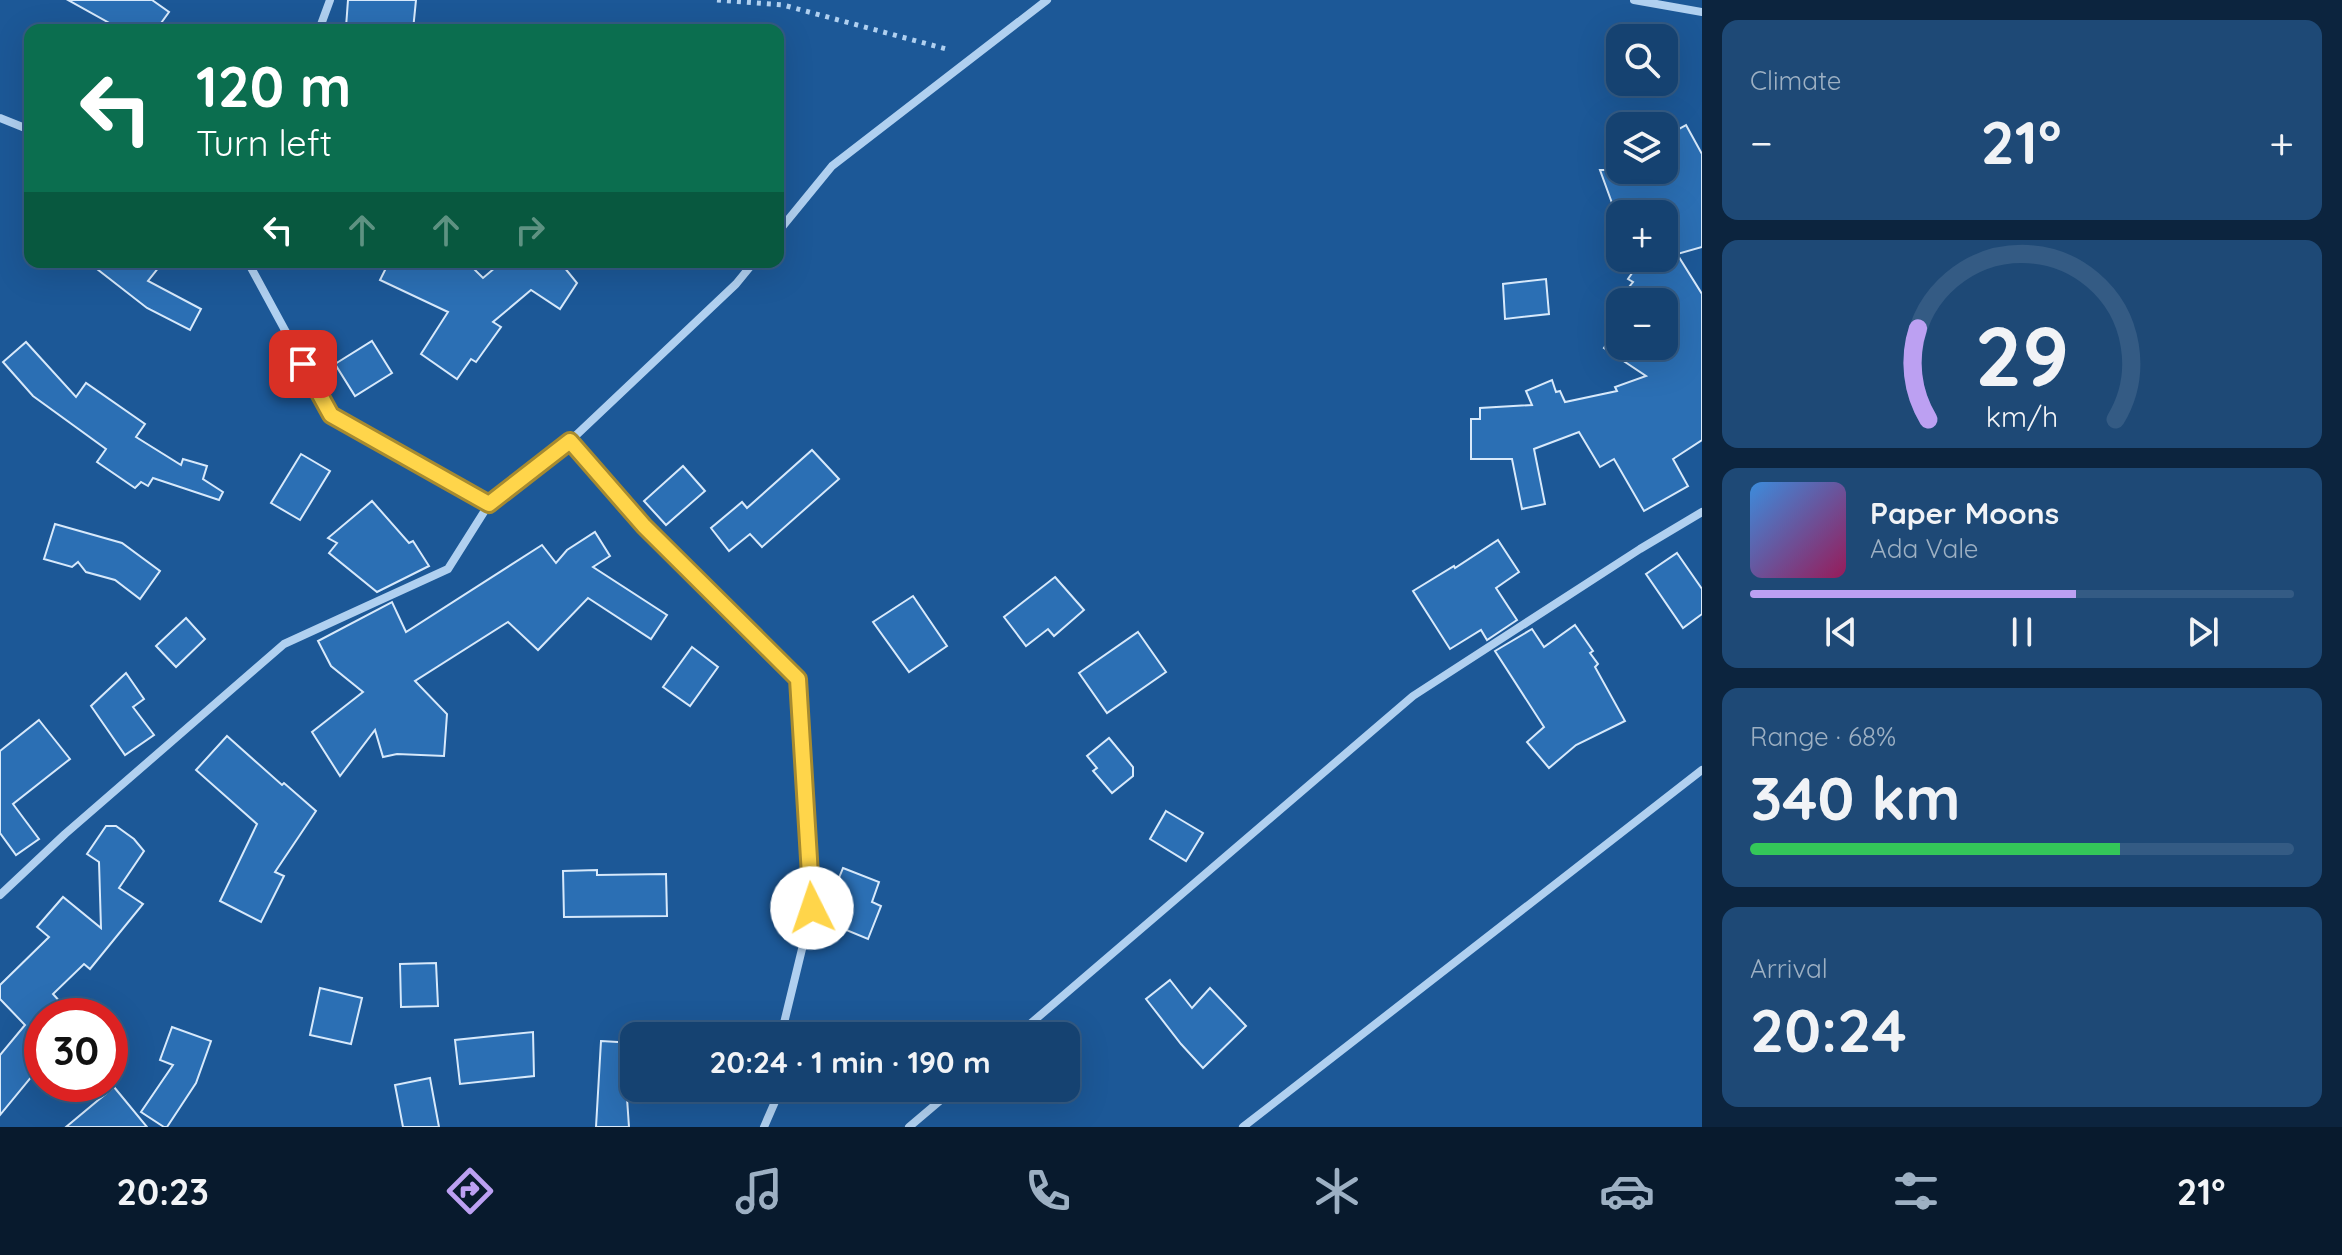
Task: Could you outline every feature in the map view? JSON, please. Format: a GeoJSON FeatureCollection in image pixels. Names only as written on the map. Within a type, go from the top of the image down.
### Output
{"type":"FeatureCollection","features":[{"type":"Feature","properties":{"kind":"street"},"geometry":{"type":"LineString","coordinates":[[321,24],[330,0]]}},
{"type":"Feature","properties":{"kind":"street"},"geometry":{"type":"LineString","coordinates":[[784,225],[832,166],[1047,0]]}},
{"type":"Feature","properties":{"kind":"street"},"geometry":{"type":"LineString","coordinates":[[1634,0],[1702,12]]}},
{"type":"Feature","properties":{"kind":"street"},"geometry":{"type":"LineString","coordinates":[[0,118],[24,128]]}},
{"type":"Feature","properties":{"kind":"street"},"geometry":{"type":"LineString","coordinates":[[251,268],[331,415],[489,504]]}},
{"type":"Feature","properties":{"kind":"street"},"geometry":{"type":"LineString","coordinates":[[0,895],[65,834],[284,644],[448,569],[489,504],[570,441],[736,284],[749,268]]}},
{"type":"Feature","properties":{"kind":"street"},"geometry":{"type":"LineString","coordinates":[[570,441],[644,526],[798,679],[812,908],[784,1022]]}},
{"type":"Feature","properties":{"kind":"street"},"geometry":{"type":"LineString","coordinates":[[1032,1022],[1413,696],[1702,512]]}},
{"type":"Feature","properties":{"kind":"street"},"geometry":{"type":"LineString","coordinates":[[1243,1127],[1702,770]]}},
{"type":"Feature","properties":{"kind":"street"},"geometry":{"type":"LineString","coordinates":[[764,1127],[775,1102]]}},
{"type":"Feature","properties":{"kind":"street"},"geometry":{"type":"LineString","coordinates":[[909,1127],[938,1102]]}},
{"type":"Feature","properties":{"kind":"path"},"geometry":{"type":"LineString","coordinates":[[717,0],[783,5],[974,57]]}},
{"type":"Feature","properties":{"kind":"building"},"geometry":{"type":"Polygon","coordinates":[[[68,0],[152,0],[169,12],[160,24],[111,24],[68,0]]]}},
{"type":"Feature","properties":{"kind":"building"},"geometry":{"type":"Polygon","coordinates":[[[348,0],[416,0],[414,24],[346,24],[348,0]]]}},
{"type":"Feature","properties":{"kind":"building"},"geometry":{"type":"Polygon","coordinates":[[[1686,125],[1702,154],[1702,247],[1678,254],[1678,200],[1611,200],[1600,170],[1606,170],[1606,184],[1678,184],[1678,129],[1686,125]]]}},
{"type":"Feature","properties":{"kind":"building"},"geometry":{"type":"Polygon","coordinates":[[[1678,256],[1702,294],[1702,440],[1673,459],[1688,486],[1644,511],[1614,459],[1600,467],[1579,432],[1534,449],[1545,504],[1522,509],[1512,459],[1471,459],[1471,419],[1480,419],[1480,408],[1532,405],[1526,391],[1552,380],[1556,392],[1560,391],[1565,402],[1617,391],[1615,387],[1646,376],[1622,360],[1678,360],[1678,288],[1628,288],[1633,282],[1628,279],[1633,272],[1678,272],[1678,256]]]}},
{"type":"Feature","properties":{"kind":"building"},"geometry":{"type":"Polygon","coordinates":[[[96,268],[158,268],[148,281],[201,309],[190,330],[147,308],[96,268]]]}},
{"type":"Feature","properties":{"kind":"building"},"geometry":{"type":"Polygon","coordinates":[[[386,268],[473,268],[483,278],[495,268],[565,268],[577,283],[560,309],[531,290],[493,322],[501,327],[476,362],[471,359],[457,379],[421,354],[448,312],[380,280],[386,268]]]}},
{"type":"Feature","properties":{"kind":"building"},"geometry":{"type":"Polygon","coordinates":[[[1546,279],[1549,314],[1505,319],[1503,284],[1546,279]]]}},
{"type":"Feature","properties":{"kind":"building"},"geometry":{"type":"Polygon","coordinates":[[[372,341],[392,373],[355,396],[335,364],[372,341]]]}},
{"type":"Feature","properties":{"kind":"building"},"geometry":{"type":"Polygon","coordinates":[[[26,342],[76,397],[86,383],[145,424],[136,437],[181,465],[183,459],[207,466],[203,479],[223,492],[219,500],[153,478],[148,486],[141,482],[135,488],[97,462],[106,449],[33,396],[3,362],[26,342]]]}},
{"type":"Feature","properties":{"kind":"building"},"geometry":{"type":"Polygon","coordinates":[[[812,450],[839,479],[762,547],[750,534],[729,551],[711,528],[742,502],[747,508],[812,450]]]}},
{"type":"Feature","properties":{"kind":"building"},"geometry":{"type":"Polygon","coordinates":[[[301,454],[330,471],[300,520],[271,503],[301,454]]]}},
{"type":"Feature","properties":{"kind":"building"},"geometry":{"type":"Polygon","coordinates":[[[683,466],[705,491],[666,525],[644,501],[683,466]]]}},
{"type":"Feature","properties":{"kind":"building"},"geometry":{"type":"Polygon","coordinates":[[[372,501],[409,543],[413,541],[429,566],[377,592],[329,553],[337,543],[328,538],[372,501]]]}},
{"type":"Feature","properties":{"kind":"building"},"geometry":{"type":"Polygon","coordinates":[[[55,524],[122,543],[160,571],[140,599],[115,580],[86,572],[78,562],[72,567],[44,559],[55,524]]]}},
{"type":"Feature","properties":{"kind":"building"},"geometry":{"type":"Polygon","coordinates":[[[595,532],[610,556],[593,567],[667,615],[651,639],[588,598],[538,650],[508,622],[415,681],[447,714],[444,756],[397,754],[383,757],[375,730],[340,776],[312,732],[363,692],[331,666],[318,641],[392,602],[406,632],[542,545],[556,563],[567,550],[595,532]]]}},
{"type":"Feature","properties":{"kind":"building"},"geometry":{"type":"Polygon","coordinates":[[[1498,540],[1519,572],[1496,588],[1517,620],[1487,640],[1481,630],[1450,649],[1413,591],[1498,540]]]}},
{"type":"Feature","properties":{"kind":"building"},"geometry":{"type":"Polygon","coordinates":[[[1677,553],[1702,589],[1702,614],[1683,628],[1646,574],[1677,553]]]}},
{"type":"Feature","properties":{"kind":"building"},"geometry":{"type":"Polygon","coordinates":[[[1055,577],[1084,610],[1054,636],[1048,629],[1026,646],[1004,617],[1055,577]]]}},
{"type":"Feature","properties":{"kind":"building"},"geometry":{"type":"Polygon","coordinates":[[[913,596],[947,646],[909,672],[873,622],[913,596]]]}},
{"type":"Feature","properties":{"kind":"building"},"geometry":{"type":"Polygon","coordinates":[[[186,618],[205,639],[176,667],[156,646],[186,618]]]}},
{"type":"Feature","properties":{"kind":"building"},"geometry":{"type":"Polygon","coordinates":[[[1575,625],[1593,651],[1590,653],[1598,664],[1595,667],[1625,721],[1576,745],[1549,768],[1527,742],[1544,727],[1495,651],[1532,629],[1544,647],[1575,625]]]}},
{"type":"Feature","properties":{"kind":"building"},"geometry":{"type":"Polygon","coordinates":[[[1138,632],[1166,672],[1107,713],[1079,673],[1138,632]]]}},
{"type":"Feature","properties":{"kind":"building"},"geometry":{"type":"Polygon","coordinates":[[[692,647],[718,667],[690,706],[663,687],[692,647]]]}},
{"type":"Feature","properties":{"kind":"building"},"geometry":{"type":"Polygon","coordinates":[[[126,673],[144,699],[133,707],[154,735],[125,755],[91,706],[126,673]]]}},
{"type":"Feature","properties":{"kind":"building"},"geometry":{"type":"Polygon","coordinates":[[[39,720],[70,759],[13,804],[39,839],[16,855],[0,833],[0,751],[39,720]]]}},
{"type":"Feature","properties":{"kind":"building"},"geometry":{"type":"Polygon","coordinates":[[[227,736],[316,811],[275,872],[284,876],[261,922],[220,901],[257,824],[196,770],[227,736]]]}},
{"type":"Feature","properties":{"kind":"building"},"geometry":{"type":"Polygon","coordinates":[[[1109,738],[1133,767],[1133,776],[1112,793],[1093,771],[1097,768],[1087,756],[1109,738]]]}},
{"type":"Feature","properties":{"kind":"building"},"geometry":{"type":"Polygon","coordinates":[[[1166,811],[1203,833],[1186,861],[1150,839],[1166,811]]]}},
{"type":"Feature","properties":{"kind":"building"},"geometry":{"type":"Polygon","coordinates":[[[106,826],[116,826],[134,839],[144,851],[119,888],[143,904],[90,969],[84,964],[53,994],[57,998],[24,998],[24,1024],[0,999],[0,985],[49,937],[37,927],[63,897],[101,928],[99,862],[87,854],[106,826]]]}},
{"type":"Feature","properties":{"kind":"building"},"geometry":{"type":"Polygon","coordinates":[[[843,868],[879,882],[872,902],[881,906],[868,939],[822,920],[843,868]]]}},
{"type":"Feature","properties":{"kind":"building"},"geometry":{"type":"Polygon","coordinates":[[[597,870],[597,875],[666,874],[667,916],[564,917],[563,871],[597,870]]]}},
{"type":"Feature","properties":{"kind":"building"},"geometry":{"type":"Polygon","coordinates":[[[436,963],[438,1006],[401,1007],[400,964],[436,963]]]}},
{"type":"Feature","properties":{"kind":"building"},"geometry":{"type":"Polygon","coordinates":[[[1170,980],[1192,1008],[1210,988],[1246,1026],[1203,1068],[1146,999],[1170,980]]]}},
{"type":"Feature","properties":{"kind":"building"},"geometry":{"type":"Polygon","coordinates":[[[320,988],[362,998],[351,1044],[310,1035],[320,988]]]}},
{"type":"Feature","properties":{"kind":"building"},"geometry":{"type":"Polygon","coordinates":[[[24,1026],[24,1086],[0,1115],[0,1055],[24,1026]]]}},
{"type":"Feature","properties":{"kind":"building"},"geometry":{"type":"Polygon","coordinates":[[[172,1027],[211,1041],[196,1083],[167,1127],[164,1127],[141,1112],[173,1065],[160,1060],[172,1027]]]}},
{"type":"Feature","properties":{"kind":"building"},"geometry":{"type":"Polygon","coordinates":[[[533,1032],[534,1076],[460,1084],[455,1040],[533,1032]]]}},
{"type":"Feature","properties":{"kind":"building"},"geometry":{"type":"Polygon","coordinates":[[[601,1041],[620,1042],[620,1102],[627,1102],[629,1127],[596,1127],[601,1041]]]}},
{"type":"Feature","properties":{"kind":"building"},"geometry":{"type":"Polygon","coordinates":[[[430,1078],[439,1127],[403,1127],[395,1085],[430,1078]]]}},
{"type":"Feature","properties":{"kind":"building"},"geometry":{"type":"Polygon","coordinates":[[[96,1102],[126,1102],[147,1127],[66,1127],[96,1102]]]}},
{"type":"Feature","properties":{"kind":"route"},"geometry":{"type":"LineString","coordinates":[[303,364],[331,415],[489,504],[570,441],[644,526],[798,679],[812,908]]}}]}
